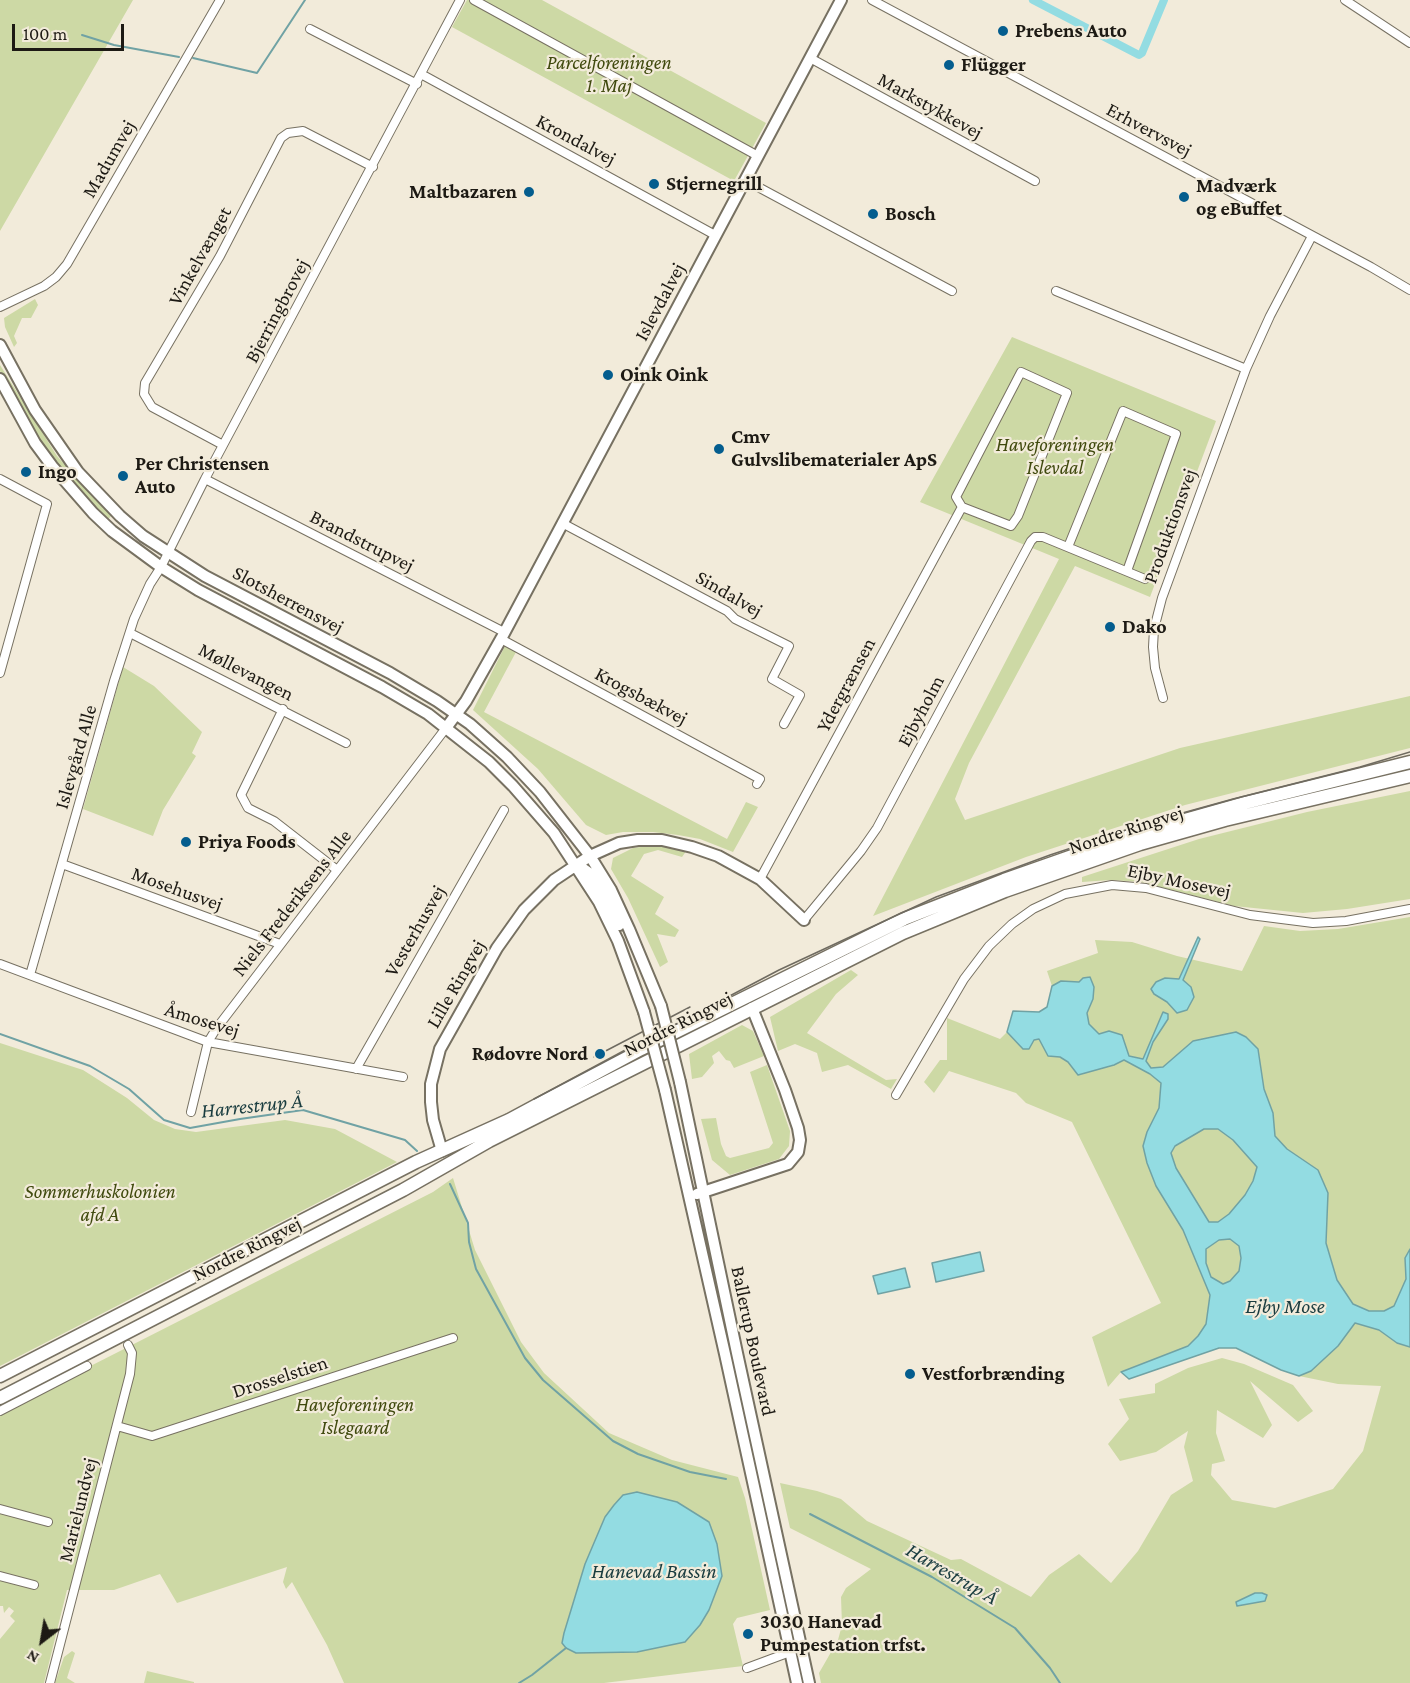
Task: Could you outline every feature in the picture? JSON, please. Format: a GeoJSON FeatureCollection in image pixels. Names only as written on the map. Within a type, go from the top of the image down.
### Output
{"type":"FeatureCollection","features":[{"type":"Feature","properties":{"kind":"main road","name":"Nordre Ringvej"},"geometry":{"type":"LineString","coordinates":[[0,1376],[416,1162],[505,1122],[641,1049],[922,911],[1135,834],[1245,803],[1410,762]]}},
{"type":"Feature","properties":{"kind":"main road","name":"Nordre Ringvej"},"geometry":{"type":"LineString","coordinates":[[0,1398],[403,1190],[489,1141],[903,933],[1072,867],[1182,831],[1410,776]]}},
{"type":"Feature","properties":{"kind":"street","name":"Madumvej"},"geometry":{"type":"LineString","coordinates":[[0,307],[44,285],[56,277],[67,264],[220,0]]}},
{"type":"Feature","properties":{"kind":"street"},"geometry":{"type":"LineString","coordinates":[[474,0],[758,156]]}},
{"type":"Feature","properties":{"kind":"street","name":"Islevdalvej"},"geometry":{"type":"LineString","coordinates":[[446,728],[466,701],[502,635],[841,0]]}},
{"type":"Feature","properties":{"kind":"street","name":"Erhvervsvej"},"geometry":{"type":"LineString","coordinates":[[872,0],[1410,290]]}},
{"type":"Feature","properties":{"kind":"street"},"geometry":{"type":"LineString","coordinates":[[1345,0],[1410,43]]}},
{"type":"Feature","properties":{"kind":"street","name":"Bjerringbrovej"},"geometry":{"type":"LineString","coordinates":[[168,554],[223,445],[417,84],[456,1]]}},
{"type":"Feature","properties":{"kind":"street"},"geometry":{"type":"LineString","coordinates":[[310,29],[417,84]]}},
{"type":"Feature","properties":{"kind":"street","name":"Markstykkevej"},"geometry":{"type":"LineString","coordinates":[[810,58],[1035,181]]}},
{"type":"Feature","properties":{"kind":"street","name":"Krondalvej"},"geometry":{"type":"LineString","coordinates":[[421,74],[716,235]]}},
{"type":"Feature","properties":{"kind":"street","name":"Vinkelvænget"},"geometry":{"type":"LineString","coordinates":[[223,445],[152,407],[144,394],[145,383],[220,256],[281,138],[288,133],[303,131],[373,167]]}},
{"type":"Feature","properties":{"kind":"street"},"geometry":{"type":"LineString","coordinates":[[745,180],[952,291]]}},
{"type":"Feature","properties":{"kind":"street","name":"Produktionsvej"},"geometry":{"type":"LineString","coordinates":[[1163,698],[1155,668],[1153,647],[1157,614],[1246,369],[1269,316],[1312,236]]}},
{"type":"Feature","properties":{"kind":"street"},"geometry":{"type":"LineString","coordinates":[[1056,291],[1246,369]]}},
{"type":"Feature","properties":{"kind":"street","name":"Slotsherrensvej"},"geometry":{"type":"LineString","coordinates":[[0,345],[35,410],[78,472],[120,516],[168,554],[205,576],[390,674],[456,714],[507,757],[540,792],[590,856],[611,890],[629,928],[661,1006]]}},
{"type":"Feature","properties":{"kind":"street","name":"Ydergrænsen"},"geometry":{"type":"LineString","coordinates":[[1021,372],[1066,393],[1018,516],[1011,526],[962,507],[956,496],[1021,372]]}},
{"type":"Feature","properties":{"kind":"street","name":"Slotsherrensvej"},"geometry":{"type":"LineString","coordinates":[[0,379],[35,443],[74,493],[112,531],[161,567],[198,590],[382,687],[428,714],[489,762],[536,810],[576,865],[599,902],[618,940],[644,1012]]}},
{"type":"Feature","properties":{"kind":"street"},"geometry":{"type":"LineString","coordinates":[[1068,547],[1123,411],[1176,434],[1128,571]]}},
{"type":"Feature","properties":{"kind":"street"},"geometry":{"type":"LineString","coordinates":[[0,479],[47,504],[0,673]]}},
{"type":"Feature","properties":{"kind":"street","name":"Brandstrupvej"},"geometry":{"type":"LineString","coordinates":[[205,479],[502,635]]}},
{"type":"Feature","properties":{"kind":"street","name":"Ydergrænsen"},"geometry":{"type":"LineString","coordinates":[[759,879],[962,507]]}},
{"type":"Feature","properties":{"kind":"street","name":"Sindalvej"},"geometry":{"type":"LineString","coordinates":[[562,523],[725,609],[735,619],[789,646],[772,679],[800,695],[784,724]]}},
{"type":"Feature","properties":{"kind":"street","name":"Ejbyholm"},"geometry":{"type":"LineString","coordinates":[[804,920],[878,828],[1035,537],[1043,537],[1145,579]]}},
{"type":"Feature","properties":{"kind":"street","name":"Islevgård Alle"},"geometry":{"type":"LineString","coordinates":[[30,975],[130,633],[150,584],[168,554]]}},
{"type":"Feature","properties":{"kind":"street","name":"Møllevangen"},"geometry":{"type":"LineString","coordinates":[[130,633],[346,743]]}},
{"type":"Feature","properties":{"kind":"street","name":"Krogsbækvej"},"geometry":{"type":"LineString","coordinates":[[502,635],[760,778],[758,784]]}},
{"type":"Feature","properties":{"kind":"street"},"geometry":{"type":"LineString","coordinates":[[283,709],[241,795],[248,808],[274,821],[337,870]]}},
{"type":"Feature","properties":{"kind":"street","name":"Niels Frederiksens Alle"},"geometry":{"type":"LineString","coordinates":[[191,1112],[208,1042],[280,944],[446,728]]}},
{"type":"Feature","properties":{"kind":"street","name":"Slotsherrensvej"},"geometry":{"type":"LineString","coordinates":[[513,786],[521,789],[535,802],[573,849],[579,854],[590,856]]}},
{"type":"Feature","properties":{"kind":"street","name":"Vesterhusvej"},"geometry":{"type":"LineString","coordinates":[[356,1069],[504,810]]}},
{"type":"Feature","properties":{"kind":"street"},"geometry":{"type":"LineString","coordinates":[[576,865],[619,843],[638,840],[662,840],[692,847],[718,856],[759,879],[804,920]]}},
{"type":"Feature","properties":{"kind":"street","name":"Mosehusvej"},"geometry":{"type":"LineString","coordinates":[[62,864],[280,944]]}},
{"type":"Feature","properties":{"kind":"street","name":"Slotsherrensvej"},"geometry":{"type":"LineString","coordinates":[[576,865],[591,874],[611,908],[637,963],[654,988]]}},
{"type":"Feature","properties":{"kind":"street","name":"Lille Ringvej"},"geometry":{"type":"LineString","coordinates":[[442,1151],[433,1120],[431,1102],[434,1066],[440,1049],[497,948],[517,919],[538,894],[576,865]]}},
{"type":"Feature","properties":{"kind":"street","name":"Ejby Mosevej"},"geometry":{"type":"LineString","coordinates":[[896,1095],[964,979],[989,946],[1012,924],[1033,909],[1065,894],[1112,885],[1146,888],[1250,915],[1313,923],[1346,921],[1410,909]]}},
{"type":"Feature","properties":{"kind":"street","name":"Åmosevej"},"geometry":{"type":"LineString","coordinates":[[0,964],[208,1042],[403,1077]]}},
{"type":"Feature","properties":{"kind":"street","name":"Ballerup Boulevard"},"geometry":{"type":"LineString","coordinates":[[661,1006],[680,1083],[809,1683]]}},
{"type":"Feature","properties":{"kind":"street"},"geometry":{"type":"LineString","coordinates":[[688,1196],[788,1164],[798,1152],[800,1140],[798,1128],[752,1008]]}},
{"type":"Feature","properties":{"kind":"street","name":"Ballerup Boulevard"},"geometry":{"type":"LineString","coordinates":[[644,1012],[665,1090],[797,1683]]}},
{"type":"Feature","properties":{"kind":"street","name":"Drosselstien"},"geometry":{"type":"LineString","coordinates":[[117,1426],[152,1436],[453,1338]]}},
{"type":"Feature","properties":{"kind":"street","name":"Marielundvej"},"geometry":{"type":"LineString","coordinates":[[50,1683],[133,1363],[128,1345]]}},
{"type":"Feature","properties":{"kind":"street"},"geometry":{"type":"LineString","coordinates":[[0,1411],[87,1366]]}},
{"type":"Feature","properties":{"kind":"street"},"geometry":{"type":"LineString","coordinates":[[0,1509],[48,1522]]}},
{"type":"Feature","properties":{"kind":"street"},"geometry":{"type":"LineString","coordinates":[[0,1576],[34,1585]]}},
{"type":"Feature","properties":{"kind":"street"},"geometry":{"type":"LineString","coordinates":[[747,1668],[790,1652]]}},
{"type":"Feature","properties":{"kind":"green space"},"geometry":{"type":"Polygon","coordinates":[[[0,0],[133,0],[0,231],[0,0]]]}},
{"type":"Feature","properties":{"kind":"green space","name":"Parcelforeningen 1. Maj"},"geometry":{"type":"Polygon","coordinates":[[[467,0],[542,0],[766,123],[734,181],[452,27],[467,0]]]}},
{"type":"Feature","properties":{"kind":"green space"},"geometry":{"type":"Polygon","coordinates":[[[35,299],[38,305],[31,318],[22,318],[14,336],[17,343],[14,347],[5,327],[4,318],[35,299]]]}},
{"type":"Feature","properties":{"kind":"green space","name":"Haveforeningen Islevdal"},"geometry":{"type":"Polygon","coordinates":[[[1012,337],[1216,421],[1150,597],[1075,566],[969,763],[955,799],[965,820],[1180,748],[1410,696],[1410,748],[1185,805],[1026,857],[873,916],[1059,559],[920,502],[1012,337]]]}},
{"type":"Feature","properties":{"kind":"green space"},"geometry":{"type":"Polygon","coordinates":[[[0,365],[57,456],[111,516],[107,521],[78,491],[43,446],[13,396],[0,371],[0,365]]]}},
{"type":"Feature","properties":{"kind":"green space"},"geometry":{"type":"Polygon","coordinates":[[[505,646],[516,652],[484,712],[727,839],[746,802],[758,807],[733,852],[700,839],[653,832],[623,832],[606,835],[586,825],[538,769],[473,710],[505,646]]]}},
{"type":"Feature","properties":{"kind":"green space"},"geometry":{"type":"Polygon","coordinates":[[[123,667],[154,686],[202,732],[192,753],[196,756],[163,810],[153,836],[83,809],[123,667]]]}},
{"type":"Feature","properties":{"kind":"green space"},"geometry":{"type":"Polygon","coordinates":[[[1410,791],[1410,899],[1303,913],[1234,906],[1141,882],[1111,880],[1082,882],[1082,877],[1199,839],[1307,812],[1410,791]]]}},
{"type":"Feature","properties":{"kind":"green space"},"geometry":{"type":"Polygon","coordinates":[[[656,845],[687,850],[682,857],[658,850],[644,854],[631,876],[664,897],[655,914],[679,930],[675,937],[657,934],[668,962],[660,967],[628,898],[611,869],[613,858],[633,848],[656,845]]]}},
{"type":"Feature","properties":{"kind":"green space"},"geometry":{"type":"Polygon","coordinates":[[[1410,917],[1410,1249],[1405,1258],[1406,1279],[1394,1306],[1384,1311],[1369,1311],[1353,1304],[1337,1280],[1326,1243],[1328,1193],[1318,1170],[1287,1149],[1275,1136],[1273,1113],[1264,1089],[1258,1049],[1236,1032],[1193,1041],[1163,1067],[1150,1068],[1143,1059],[1129,1056],[1089,1024],[1087,1013],[1093,999],[1079,982],[1061,981],[1052,986],[1047,971],[1098,953],[1095,940],[1132,942],[1177,956],[1242,971],[1264,926],[1300,931],[1338,929],[1410,917]]]}},
{"type":"Feature","properties":{"kind":"green space"},"geometry":{"type":"Polygon","coordinates":[[[851,970],[858,975],[836,994],[807,1033],[886,1080],[897,1079],[891,1089],[848,1065],[822,1072],[817,1053],[795,1044],[778,1051],[770,1017],[851,970]]]}},
{"type":"Feature","properties":{"kind":"green space"},"geometry":{"type":"Polygon","coordinates":[[[947,1018],[1000,1039],[1007,1032],[1023,1049],[1029,1048],[1034,1040],[1039,1039],[1048,1055],[1060,1057],[1068,1062],[1078,1075],[1124,1060],[1150,1074],[1161,1083],[1159,1108],[1147,1132],[1156,1186],[1183,1230],[1210,1295],[1206,1324],[1188,1346],[1121,1372],[1108,1387],[1092,1337],[1161,1303],[1072,1122],[1026,1103],[1016,1093],[949,1071],[934,1093],[924,1082],[940,1060],[947,1060],[947,1018]]]}},
{"type":"Feature","properties":{"kind":"green space"},"geometry":{"type":"Polygon","coordinates":[[[742,1025],[753,1031],[764,1056],[734,1068],[719,1051],[712,1056],[714,1063],[702,1077],[692,1079],[689,1054],[742,1025]]]}},
{"type":"Feature","properties":{"kind":"green space","name":"Sommerhuskolonien afd A"},"geometry":{"type":"Polygon","coordinates":[[[0,1043],[83,1070],[127,1098],[154,1120],[175,1129],[196,1132],[285,1120],[335,1129],[397,1162],[0,1366],[0,1043]]]}},
{"type":"Feature","properties":{"kind":"green space"},"geometry":{"type":"Polygon","coordinates":[[[767,1065],[790,1131],[789,1146],[779,1159],[730,1175],[712,1160],[701,1119],[716,1118],[721,1144],[726,1156],[730,1158],[769,1148],[773,1143],[750,1072],[767,1065]]]}},
{"type":"Feature","properties":{"kind":"green space"},"geometry":{"type":"Polygon","coordinates":[[[1204,1129],[1218,1129],[1233,1140],[1257,1167],[1253,1181],[1245,1195],[1229,1214],[1218,1222],[1209,1223],[1176,1168],[1171,1153],[1175,1146],[1204,1129]]]}},
{"type":"Feature","properties":{"kind":"green space","name":"Haveforeningen Islegaard"},"geometry":{"type":"Polygon","coordinates":[[[453,1178],[475,1250],[521,1342],[544,1373],[609,1433],[672,1460],[738,1477],[745,1498],[770,1610],[737,1618],[733,1624],[743,1666],[604,1683],[344,1683],[327,1645],[292,1582],[286,1589],[283,1582],[287,1567],[177,1603],[160,1574],[114,1590],[67,1590],[44,1683],[0,1683],[0,1639],[15,1621],[10,1616],[14,1611],[9,1607],[4,1613],[3,1606],[0,1606],[0,1412],[433,1192],[453,1178]],[[637,1493],[585,1564],[564,1633],[562,1643],[566,1648],[576,1653],[700,1625],[709,1610],[722,1576],[677,1502],[637,1493]]]}},
{"type":"Feature","properties":{"kind":"green space"},"geometry":{"type":"Polygon","coordinates":[[[1231,1239],[1239,1246],[1241,1258],[1239,1271],[1230,1281],[1223,1284],[1211,1277],[1206,1263],[1206,1249],[1219,1240],[1231,1239]]]}},
{"type":"Feature","properties":{"kind":"green space"},"geometry":{"type":"Polygon","coordinates":[[[726,1273],[782,1532],[780,1532],[726,1273]]]}},
{"type":"Feature","properties":{"kind":"green space"},"geometry":{"type":"Polygon","coordinates":[[[1354,1323],[1379,1330],[1397,1343],[1410,1347],[1410,1683],[821,1683],[819,1673],[838,1640],[842,1625],[841,1597],[846,1588],[871,1569],[790,1528],[780,1483],[841,1499],[867,1521],[951,1560],[961,1559],[1031,1597],[1049,1575],[1079,1554],[1111,1583],[1138,1551],[1171,1495],[1193,1481],[1184,1447],[1188,1431],[1156,1452],[1120,1461],[1108,1444],[1129,1419],[1119,1399],[1155,1393],[1155,1384],[1188,1368],[1222,1358],[1244,1364],[1293,1385],[1313,1411],[1298,1422],[1250,1381],[1272,1425],[1263,1438],[1217,1410],[1216,1433],[1225,1461],[1212,1464],[1211,1475],[1232,1500],[1275,1508],[1333,1489],[1363,1451],[1381,1386],[1338,1384],[1299,1376],[1311,1371],[1338,1346],[1354,1323]]]}},
{"type":"Feature","properties":{"kind":"green space"},"geometry":{"type":"Polygon","coordinates":[[[72,1651],[75,1653],[67,1678],[75,1683],[55,1683],[64,1657],[72,1651]]]}},
{"type":"Feature","properties":{"kind":"green space"},"geometry":{"type":"Polygon","coordinates":[[[147,1671],[194,1682],[194,1683],[144,1683],[147,1671]]]}},
{"type":"Feature","properties":{"kind":"water"},"geometry":{"type":"Polygon","coordinates":[[[1198,937],[1200,939],[1183,980],[1191,987],[1194,997],[1187,1010],[1177,1013],[1151,989],[1156,982],[1165,978],[1179,979],[1198,937]]]}},
{"type":"Feature","properties":{"kind":"water","name":"Ejby Mose"},"geometry":{"type":"Polygon","coordinates":[[[1090,977],[1094,987],[1093,999],[1087,1013],[1089,1024],[1099,1034],[1109,1031],[1122,1035],[1129,1056],[1143,1059],[1163,1012],[1168,1014],[1168,1019],[1153,1042],[1146,1061],[1151,1068],[1163,1067],[1193,1041],[1236,1032],[1246,1037],[1258,1049],[1264,1089],[1273,1113],[1275,1136],[1287,1149],[1318,1170],[1328,1193],[1326,1243],[1337,1280],[1353,1304],[1369,1311],[1384,1311],[1394,1306],[1406,1279],[1405,1258],[1410,1249],[1410,1347],[1397,1343],[1379,1330],[1355,1323],[1338,1346],[1311,1371],[1299,1376],[1281,1370],[1236,1348],[1219,1348],[1129,1379],[1121,1372],[1188,1346],[1206,1324],[1210,1295],[1183,1230],[1156,1186],[1143,1146],[1159,1108],[1161,1083],[1150,1074],[1124,1060],[1078,1075],[1068,1062],[1060,1057],[1048,1056],[1039,1039],[1034,1040],[1029,1049],[1023,1049],[1007,1032],[1013,1011],[1039,1012],[1047,1007],[1052,986],[1061,981],[1079,982],[1083,978],[1090,977]],[[1204,1129],[1175,1146],[1171,1153],[1176,1168],[1209,1222],[1218,1222],[1229,1214],[1245,1195],[1253,1181],[1257,1167],[1233,1140],[1218,1129],[1204,1129]],[[1230,1239],[1219,1240],[1206,1249],[1206,1263],[1211,1277],[1223,1284],[1230,1281],[1239,1271],[1241,1258],[1239,1246],[1230,1239]]]}},
{"type":"Feature","properties":{"kind":"water"},"geometry":{"type":"Polygon","coordinates":[[[980,1252],[984,1271],[936,1282],[932,1263],[980,1252]]]}},
{"type":"Feature","properties":{"kind":"water"},"geometry":{"type":"Polygon","coordinates":[[[905,1268],[910,1287],[878,1294],[873,1276],[905,1268]]]}},
{"type":"Feature","properties":{"kind":"water","name":"Hanevad Bassin"},"geometry":{"type":"Polygon","coordinates":[[[637,1492],[677,1502],[709,1522],[717,1544],[722,1576],[709,1610],[685,1642],[637,1652],[576,1653],[562,1643],[585,1564],[605,1517],[623,1495],[637,1492]]]}},
{"type":"Feature","properties":{"kind":"water"},"geometry":{"type":"Polygon","coordinates":[[[1255,1593],[1267,1595],[1265,1601],[1237,1606],[1236,1602],[1255,1593]]]}},
{"type":"Feature","properties":{"kind":"waterway"},"geometry":{"type":"LineString","coordinates":[[193,58],[257,73],[305,0]]}},
{"type":"Feature","properties":{"kind":"waterway"},"geometry":{"type":"LineString","coordinates":[[1033,0],[1139,55],[1142,53],[1164,0]]}},
{"type":"Feature","properties":{"kind":"waterway"},"geometry":{"type":"LineString","coordinates":[[82,35],[114,45],[179,57]]}},
{"type":"Feature","properties":{"kind":"waterway","name":"Harrestrup Å"},"geometry":{"type":"LineString","coordinates":[[0,1034],[90,1066],[129,1089],[164,1120],[190,1128],[303,1110],[405,1140],[417,1151]]}},
{"type":"Feature","properties":{"kind":"waterway","name":"Harrestrup Å"},"geometry":{"type":"LineString","coordinates":[[450,1184],[468,1223],[469,1242],[476,1269],[525,1358],[543,1380],[613,1441],[638,1454],[690,1472],[726,1479]]}},
{"type":"Feature","properties":{"kind":"waterway","name":"Harrestrup Å"},"geometry":{"type":"LineString","coordinates":[[810,1514],[932,1577],[1015,1628],[1060,1683]]}},
{"type":"Feature","properties":{"kind":"waterway"},"geometry":{"type":"LineString","coordinates":[[519,1683],[566,1648]]}},
{"type":"Feature","properties":{"kind":"tram line"},"geometry":{"type":"LineString","coordinates":[[534,1099],[779,970],[936,897],[1050,855],[1150,822],[1410,752]]}},
{"type":"Feature","properties":{"kind":"tram line"},"geometry":{"type":"LineString","coordinates":[[594,1057],[690,1007]]}},
{"type":"Feature","properties":{"kind":"place","name":"Prebens Auto"},"geometry":{"type":"Point","coordinates":[1003,31]}},
{"type":"Feature","properties":{"kind":"place","name":"Flügger"},"geometry":{"type":"Point","coordinates":[949,65]}},
{"type":"Feature","properties":{"kind":"place","name":"Stjernegrill"},"geometry":{"type":"Point","coordinates":[654,184]}},
{"type":"Feature","properties":{"kind":"place","name":"Maltbazaren"},"geometry":{"type":"Point","coordinates":[529,192]}},
{"type":"Feature","properties":{"kind":"place","name":"Madværk og eBuffet"},"geometry":{"type":"Point","coordinates":[1184,197]}},
{"type":"Feature","properties":{"kind":"place","name":"Bosch"},"geometry":{"type":"Point","coordinates":[873,214]}},
{"type":"Feature","properties":{"kind":"place","name":"Oink Oink"},"geometry":{"type":"Point","coordinates":[608,375]}},
{"type":"Feature","properties":{"kind":"place","name":"Cmv Gulvslibematerialer ApS"},"geometry":{"type":"Point","coordinates":[719,449]}},
{"type":"Feature","properties":{"kind":"place","name":"Ingo"},"geometry":{"type":"Point","coordinates":[26,472]}},
{"type":"Feature","properties":{"kind":"place","name":"Per Christensen Auto"},"geometry":{"type":"Point","coordinates":[123,476]}},
{"type":"Feature","properties":{"kind":"place","name":"Dako"},"geometry":{"type":"Point","coordinates":[1110,627]}},
{"type":"Feature","properties":{"kind":"place","name":"Priya Foods"},"geometry":{"type":"Point","coordinates":[186,842]}},
{"type":"Feature","properties":{"kind":"place","name":"Rødovre Nord"},"geometry":{"type":"Point","coordinates":[600,1054]}},
{"type":"Feature","properties":{"kind":"place","name":"Vestforbrænding"},"geometry":{"type":"Point","coordinates":[910,1374]}},
{"type":"Feature","properties":{"kind":"place","name":"3030 Hanevad Pumpestation trfst."},"geometry":{"type":"Point","coordinates":[748,1634]}}]}
